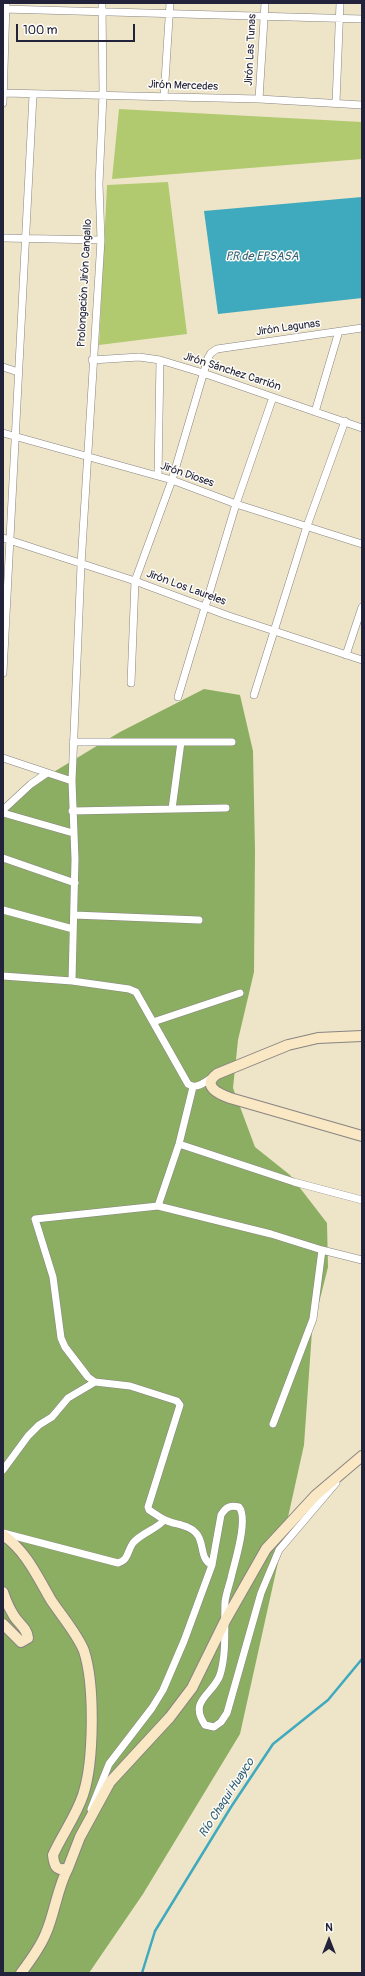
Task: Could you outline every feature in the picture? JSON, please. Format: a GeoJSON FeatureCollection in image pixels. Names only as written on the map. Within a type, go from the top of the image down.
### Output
{"type":"FeatureCollection","features":[{"type":"Feature","properties":{"kind":"street"},"geometry":{"type":"LineString","coordinates":[[164,97],[170,3]]}},
{"type":"Feature","properties":{"kind":"street","name":"Jirón Las Tunas"},"geometry":{"type":"LineString","coordinates":[[259,99],[265,3]]}},
{"type":"Feature","properties":{"kind":"street"},"geometry":{"type":"LineString","coordinates":[[336,103],[338,18],[340,3]]}},
{"type":"Feature","properties":{"kind":"street"},"geometry":{"type":"LineString","coordinates":[[3,103],[5,7],[103,7],[170,13],[362,19]]}},
{"type":"Feature","properties":{"kind":"street","name":"Prolongación Jirón Cangallo"},"geometry":{"type":"LineString","coordinates":[[72,981],[75,883],[72,811],[73,742],[92,360],[101,240],[99,184],[103,94],[103,7]]}},
{"type":"Feature","properties":{"kind":"street","name":"Jirón Mercedes"},"geometry":{"type":"LineString","coordinates":[[3,94],[103,94],[259,99],[362,105]]}},
{"type":"Feature","properties":{"kind":"street"},"geometry":{"type":"LineString","coordinates":[[3,673],[6,539],[18,372],[33,94]]}},
{"type":"Feature","properties":{"kind":"street"},"geometry":{"type":"LineString","coordinates":[[3,238],[101,240]]}},
{"type":"Feature","properties":{"kind":"street","name":"Jirón Lagunas"},"geometry":{"type":"LineString","coordinates":[[203,373],[208,358],[211,353],[217,349],[362,328]]}},
{"type":"Feature","properties":{"kind":"street"},"geometry":{"type":"LineString","coordinates":[[315,412],[339,331]]}},
{"type":"Feature","properties":{"kind":"street","name":"Jirón Sánchez Carrión"},"geometry":{"type":"LineString","coordinates":[[92,360],[139,357],[160,360],[203,373],[362,428]]}},
{"type":"Feature","properties":{"kind":"street"},"geometry":{"type":"LineString","coordinates":[[158,476],[160,360]]}},
{"type":"Feature","properties":{"kind":"street"},"geometry":{"type":"LineString","coordinates":[[3,367],[18,372]]}},
{"type":"Feature","properties":{"kind":"street"},"geometry":{"type":"LineString","coordinates":[[131,683],[134,581],[172,480],[203,373]]}},
{"type":"Feature","properties":{"kind":"street"},"geometry":{"type":"LineString","coordinates":[[178,697],[206,608],[236,504],[273,398]]}},
{"type":"Feature","properties":{"kind":"street"},"geometry":{"type":"LineString","coordinates":[[254,695],[307,526],[345,421]]}},
{"type":"Feature","properties":{"kind":"street","name":"Jirón Dioses"},"geometry":{"type":"LineString","coordinates":[[3,433],[172,480],[236,504],[362,544]]}},
{"type":"Feature","properties":{"kind":"street","name":"Jirón Los Laureles"},"geometry":{"type":"LineString","coordinates":[[6,539],[81,565],[134,581],[206,608],[362,660]]}},
{"type":"Feature","properties":{"kind":"street"},"geometry":{"type":"LineString","coordinates":[[346,655],[362,607]]}},
{"type":"Feature","properties":{"kind":"street"},"geometry":{"type":"LineString","coordinates":[[73,742],[232,742]]}},
{"type":"Feature","properties":{"kind":"street"},"geometry":{"type":"LineString","coordinates":[[172,809],[181,742]]}},
{"type":"Feature","properties":{"kind":"street"},"geometry":{"type":"LineString","coordinates":[[3,758],[72,781]]}},
{"type":"Feature","properties":{"kind":"street"},"geometry":{"type":"LineString","coordinates":[[47,772],[31,784],[3,811],[73,833]]}},
{"type":"Feature","properties":{"kind":"street"},"geometry":{"type":"LineString","coordinates":[[72,811],[226,808]]}},
{"type":"Feature","properties":{"kind":"street"},"geometry":{"type":"LineString","coordinates":[[3,858],[75,883]]}},
{"type":"Feature","properties":{"kind":"street"},"geometry":{"type":"LineString","coordinates":[[3,910],[73,929]]}},
{"type":"Feature","properties":{"kind":"street"},"geometry":{"type":"LineString","coordinates":[[74,915],[199,920]]}},
{"type":"Feature","properties":{"kind":"street"},"geometry":{"type":"LineString","coordinates":[[3,976],[72,981],[129,989],[136,992],[185,1080],[193,1087]]}},
{"type":"Feature","properties":{"kind":"street"},"geometry":{"type":"LineString","coordinates":[[153,1022],[240,994]]}},
{"type":"Feature","properties":{"kind":"street"},"geometry":{"type":"LineString","coordinates":[[193,1087],[198,1086],[254,1058],[288,1045],[318,1038],[362,1036]]}},
{"type":"Feature","properties":{"kind":"street"},"geometry":{"type":"LineString","coordinates":[[212,1078],[210,1083],[213,1089],[230,1098],[362,1136]]}},
{"type":"Feature","properties":{"kind":"street"},"geometry":{"type":"LineString","coordinates":[[158,1206],[179,1144],[193,1087]]}},
{"type":"Feature","properties":{"kind":"street"},"geometry":{"type":"LineString","coordinates":[[179,1144],[294,1182],[362,1200]]}},
{"type":"Feature","properties":{"kind":"street"},"geometry":{"type":"LineString","coordinates":[[212,1565],[205,1559],[202,1543],[195,1532],[186,1526],[164,1520],[149,1510],[148,1505],[180,1405],[177,1401],[130,1386],[95,1382],[88,1377],[65,1347],[61,1338],[53,1276],[35,1219],[158,1206],[272,1234],[322,1250],[362,1260]]}},
{"type":"Feature","properties":{"kind":"street"},"geometry":{"type":"LineString","coordinates":[[273,1424],[313,1319],[322,1250]]}},
{"type":"Feature","properties":{"kind":"street"},"geometry":{"type":"LineString","coordinates":[[3,1470],[28,1436],[39,1425],[52,1417],[68,1398],[95,1382]]}},
{"type":"Feature","properties":{"kind":"street"},"geometry":{"type":"LineString","coordinates":[[21,1973],[40,1946],[46,1933],[59,1888],[109,1764],[152,1708],[163,1690],[184,1640],[212,1565],[221,1515],[229,1506],[239,1507],[243,1516],[237,1552],[225,1600],[224,1657],[219,1676],[202,1698],[199,1707],[199,1717],[205,1725],[214,1727],[221,1722],[227,1713],[261,1593],[279,1550],[362,1456]]}},
{"type":"Feature","properties":{"kind":"street"},"geometry":{"type":"LineString","coordinates":[[80,1837],[110,1782],[185,1700],[225,1621],[266,1549],[274,1538],[316,1495],[350,1468]]}},
{"type":"Feature","properties":{"kind":"street"},"geometry":{"type":"LineString","coordinates":[[3,1534],[118,1563],[126,1559],[132,1545],[140,1537],[161,1524],[164,1520]]}},
{"type":"Feature","properties":{"kind":"street"},"geometry":{"type":"LineString","coordinates":[[3,1534],[14,1542],[28,1558],[52,1601],[79,1640],[87,1664],[92,1729],[90,1771],[83,1797],[53,1855],[56,1868],[63,1870],[68,1868]]}},
{"type":"Feature","properties":{"kind":"street"},"geometry":{"type":"LineString","coordinates":[[3,1592],[6,1603],[16,1618],[26,1629],[28,1638],[21,1642],[3,1624]]}},
{"type":"Feature","properties":{"kind":"green space"},"geometry":{"type":"Polygon","coordinates":[[[119,109],[362,122],[362,159],[112,179],[119,109]]]}},
{"type":"Feature","properties":{"kind":"green space"},"geometry":{"type":"Polygon","coordinates":[[[168,182],[187,334],[99,345],[107,185],[168,182]]]}},
{"type":"Feature","properties":{"kind":"green space"},"geometry":{"type":"Polygon","coordinates":[[[204,689],[240,695],[253,751],[255,851],[254,972],[238,1040],[233,1088],[255,1147],[290,1175],[327,1223],[328,1267],[312,1331],[304,1445],[240,1734],[143,1894],[89,1973],[3,1973],[3,808],[52,773],[120,732],[204,689]]]}},
{"type":"Feature","properties":{"kind":"water","name":"P.R de EPSASA"},"geometry":{"type":"Polygon","coordinates":[[[362,197],[362,298],[218,314],[204,211],[362,197]]]}},
{"type":"Feature","properties":{"kind":"waterway","name":"Río Chaqui Huayco"},"geometry":{"type":"LineString","coordinates":[[142,1973],[155,1931],[231,1807],[273,1744],[328,1700],[362,1659]]}}]}
